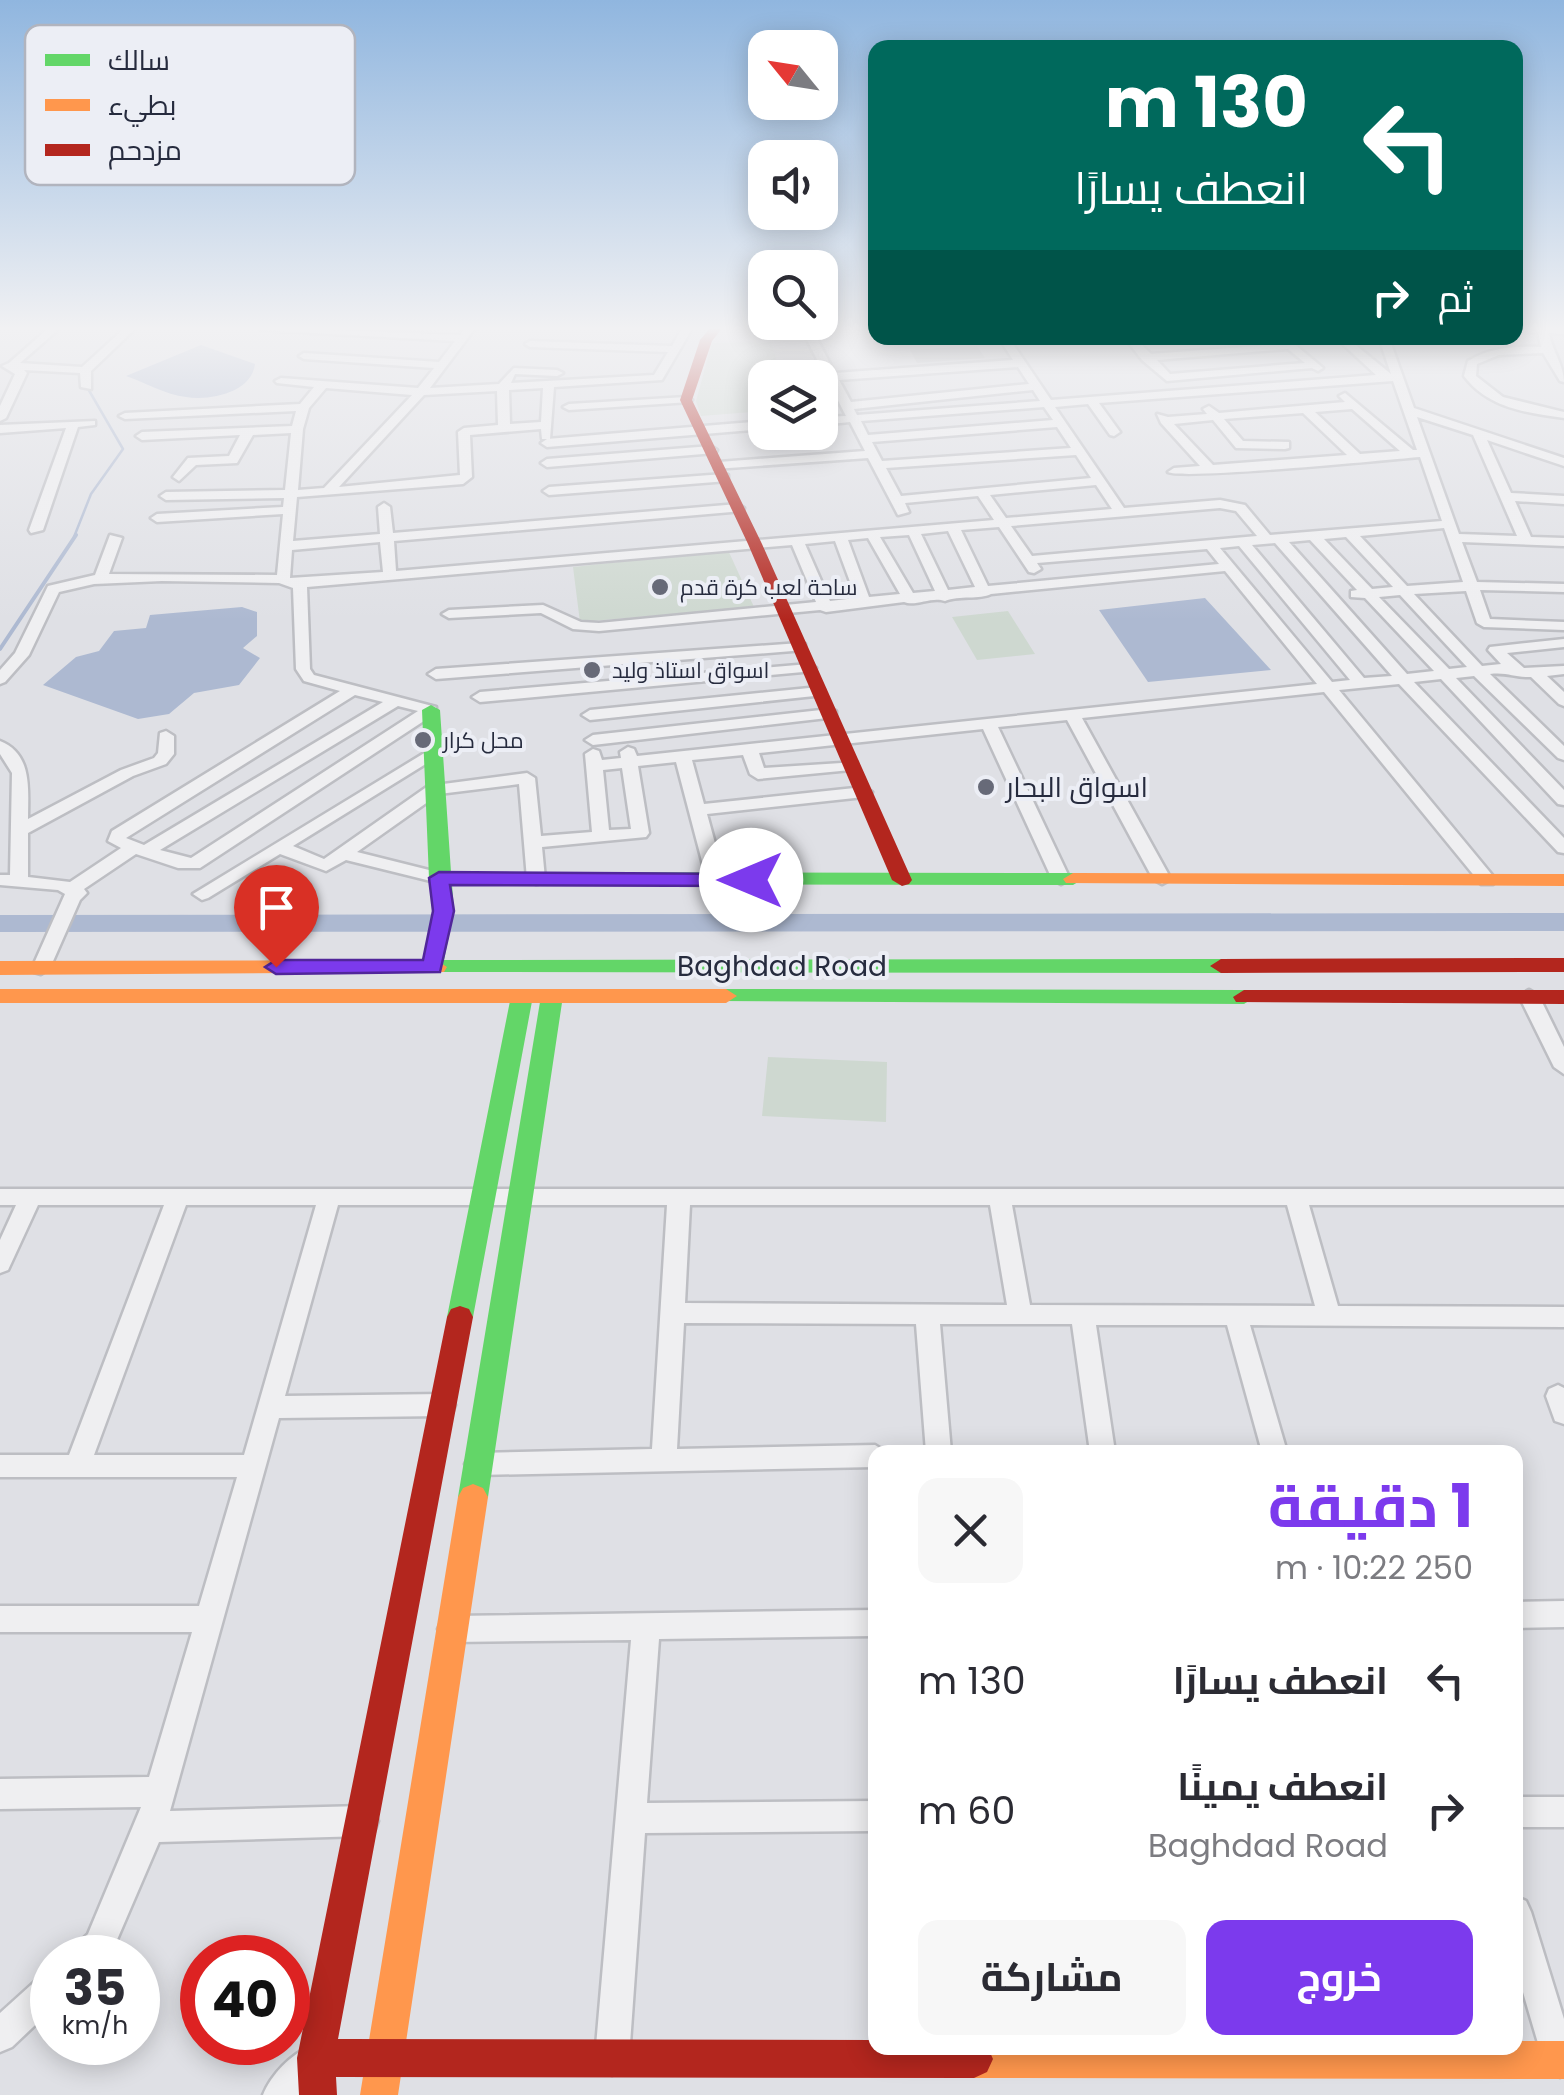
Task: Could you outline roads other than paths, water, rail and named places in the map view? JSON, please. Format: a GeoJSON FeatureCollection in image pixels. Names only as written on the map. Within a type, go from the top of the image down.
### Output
{"type":"FeatureCollection","features":[{"type":"Feature","properties":{"kind":"main road"},"geometry":{"type":"LineString","coordinates":[[698,425],[902,880]]}},
{"type":"Feature","properties":{"kind":"main road"},"geometry":{"type":"LineString","coordinates":[[431,710],[442,922],[432,967]]}},
{"type":"Feature","properties":{"kind":"main road"},"geometry":{"type":"LineString","coordinates":[[439,878],[1564,880]]}},
{"type":"Feature","properties":{"kind":"main road","name":"Baghdad Road"},"geometry":{"type":"LineString","coordinates":[[0,968],[44,960],[432,967],[1564,966]]}},
{"type":"Feature","properties":{"kind":"main road","name":"Baghdad Road"},"geometry":{"type":"LineString","coordinates":[[0,996],[1564,997]]}},
{"type":"Feature","properties":{"kind":"main road"},"geometry":{"type":"LineString","coordinates":[[318,2095],[316,2058],[522,996]]}},
{"type":"Feature","properties":{"kind":"main road"},"geometry":{"type":"LineString","coordinates":[[379,2095],[552,996]]}},
{"type":"Feature","properties":{"kind":"main road"},"geometry":{"type":"LineString","coordinates":[[316,2058],[941,2055]]}},
{"type":"Feature","properties":{"kind":"main road"},"geometry":{"type":"LineString","coordinates":[[1276,2055],[1562,2060]]}},
{"type":"Feature","properties":{"kind":"street"},"geometry":{"type":"LineString","coordinates":[[0,429],[62,425]]}},
{"type":"Feature","properties":{"kind":"street"},"geometry":{"type":"LineString","coordinates":[[36,530],[73,425]]}},
{"type":"Feature","properties":{"kind":"street"},"geometry":{"type":"LineString","coordinates":[[283,579],[298,425]]}},
{"type":"Feature","properties":{"kind":"street"},"geometry":{"type":"LineString","coordinates":[[328,492],[391,425]]}},
{"type":"Feature","properties":{"kind":"street"},"geometry":{"type":"LineString","coordinates":[[166,496],[292,494],[459,481],[466,477],[464,432],[504,427],[544,425],[548,469],[714,456]]}},
{"type":"Feature","properties":{"kind":"street"},"geometry":{"type":"LineString","coordinates":[[857,425],[900,506],[1100,480]]}},
{"type":"Feature","properties":{"kind":"street"},"geometry":{"type":"LineString","coordinates":[[864,439],[1052,425]]}},
{"type":"Feature","properties":{"kind":"street"},"geometry":{"type":"LineString","coordinates":[[1063,425],[1120,512]]}},
{"type":"Feature","properties":{"kind":"street"},"geometry":{"type":"LineString","coordinates":[[1109,425],[1114,432]]}},
{"type":"Feature","properties":{"kind":"street"},"geometry":{"type":"LineString","coordinates":[[1168,425],[1210,470]]}},
{"type":"Feature","properties":{"kind":"street"},"geometry":{"type":"LineString","coordinates":[[1223,425],[1240,445],[1285,445]]}},
{"type":"Feature","properties":{"kind":"street"},"geometry":{"type":"LineString","coordinates":[[1323,425],[1358,458]]}},
{"type":"Feature","properties":{"kind":"street"},"geometry":{"type":"LineString","coordinates":[[1453,425],[1564,462]]}},
{"type":"Feature","properties":{"kind":"street"},"geometry":{"type":"LineString","coordinates":[[1378,426],[1415,427],[1417,453],[1452,531],[1484,623],[1561,629]]}},
{"type":"Feature","properties":{"kind":"street"},"geometry":{"type":"LineString","coordinates":[[1378,426],[1417,453]]}},
{"type":"Feature","properties":{"kind":"street"},"geometry":{"type":"LineString","coordinates":[[142,436],[297,429]]}},
{"type":"Feature","properties":{"kind":"street"},"geometry":{"type":"LineString","coordinates":[[179,477],[192,461],[234,460],[248,432]]}},
{"type":"Feature","properties":{"kind":"street"},"geometry":{"type":"LineString","coordinates":[[1480,434],[1526,540]]}},
{"type":"Feature","properties":{"kind":"street"},"geometry":{"type":"LineString","coordinates":[[549,491],[714,456],[748,435]]}},
{"type":"Feature","properties":{"kind":"street"},"geometry":{"type":"LineString","coordinates":[[547,443],[714,456],[875,460],[1080,451]]}},
{"type":"Feature","properties":{"kind":"street"},"geometry":{"type":"LineString","coordinates":[[1174,472],[1417,453]]}},
{"type":"Feature","properties":{"kind":"street"},"geometry":{"type":"LineString","coordinates":[[982,493],[1048,587]]}},
{"type":"Feature","properties":{"kind":"street"},"geometry":{"type":"LineString","coordinates":[[1507,497],[1564,500]]}},
{"type":"Feature","properties":{"kind":"street"},"geometry":{"type":"LineString","coordinates":[[0,679],[22,655],[54,589],[71,580],[283,579],[300,585],[1230,505],[1240,508],[1329,596],[1563,845]]}},
{"type":"Feature","properties":{"kind":"street"},"geometry":{"type":"LineString","coordinates":[[384,507],[390,576]]}},
{"type":"Feature","properties":{"kind":"street"},"geometry":{"type":"LineString","coordinates":[[287,546],[738,508]]}},
{"type":"Feature","properties":{"kind":"street"},"geometry":{"type":"LineString","coordinates":[[157,518],[290,510]]}},
{"type":"Feature","properties":{"kind":"street"},"geometry":{"type":"LineString","coordinates":[[953,528],[985,593]]}},
{"type":"Feature","properties":{"kind":"street"},"geometry":{"type":"LineString","coordinates":[[913,530],[945,597]]}},
{"type":"Feature","properties":{"kind":"street"},"geometry":{"type":"LineString","coordinates":[[1029,560],[1349,532],[1452,531],[1564,542]]}},
{"type":"Feature","properties":{"kind":"street"},"geometry":{"type":"LineString","coordinates":[[1349,532],[1478,672],[1564,755]]}},
{"type":"Feature","properties":{"kind":"street"},"geometry":{"type":"LineString","coordinates":[[872,534],[910,600]]}},
{"type":"Feature","properties":{"kind":"street"},"geometry":{"type":"LineString","coordinates":[[1313,535],[1564,800]]}},
{"type":"Feature","properties":{"kind":"street"},"geometry":{"type":"LineString","coordinates":[[840,537],[865,604]]}},
{"type":"Feature","properties":{"kind":"street"},"geometry":{"type":"LineString","coordinates":[[101,579],[115,538]]}},
{"type":"Feature","properties":{"kind":"street"},"geometry":{"type":"LineString","coordinates":[[797,541],[826,608]]}},
{"type":"Feature","properties":{"kind":"street"},"geometry":{"type":"LineString","coordinates":[[1242,541],[1361,684]]}},
{"type":"Feature","properties":{"kind":"street"},"geometry":{"type":"LineString","coordinates":[[1210,544],[1487,880]]}},
{"type":"Feature","properties":{"kind":"street"},"geometry":{"type":"LineString","coordinates":[[449,614],[543,609],[578,626],[600,627],[1229,567]]}},
{"type":"Feature","properties":{"kind":"street"},"geometry":{"type":"LineString","coordinates":[[300,585],[303,669],[309,678],[431,710]]}},
{"type":"Feature","properties":{"kind":"street"},"geometry":{"type":"LineString","coordinates":[[1329,596],[1402,588],[1564,588]]}},
{"type":"Feature","properties":{"kind":"street"},"geometry":{"type":"LineString","coordinates":[[600,627],[584,633],[577,641],[590,688],[601,836]]}},
{"type":"Feature","properties":{"kind":"street"},"geometry":{"type":"LineString","coordinates":[[1564,642],[1494,650],[1520,673],[1564,670]]}},
{"type":"Feature","properties":{"kind":"street"},"geometry":{"type":"LineString","coordinates":[[436,674],[582,664],[804,657]]}},
{"type":"Feature","properties":{"kind":"street"},"geometry":{"type":"LineString","coordinates":[[480,697],[590,688],[804,657]]}},
{"type":"Feature","properties":{"kind":"street"},"geometry":{"type":"LineString","coordinates":[[593,766],[1513,668]]}},
{"type":"Feature","properties":{"kind":"street"},"geometry":{"type":"LineString","coordinates":[[1536,673],[1564,701]]}},
{"type":"Feature","properties":{"kind":"street"},"geometry":{"type":"LineString","coordinates":[[352,690],[118,835],[117,841],[178,863],[194,864],[431,710]]}},
{"type":"Feature","properties":{"kind":"street"},"geometry":{"type":"LineString","coordinates":[[590,715],[820,692]]}},
{"type":"Feature","properties":{"kind":"street"},"geometry":{"type":"LineString","coordinates":[[44,960],[73,893],[138,850],[394,702]]}},
{"type":"Feature","properties":{"kind":"street"},"geometry":{"type":"LineString","coordinates":[[592,740],[830,714]]}},
{"type":"Feature","properties":{"kind":"street"},"geometry":{"type":"LineString","coordinates":[[1072,714],[1162,878]]}},
{"type":"Feature","properties":{"kind":"street"},"geometry":{"type":"LineString","coordinates":[[988,723],[1061,879]]}},
{"type":"Feature","properties":{"kind":"street"},"geometry":{"type":"LineString","coordinates":[[534,842],[640,832],[626,735]]}},
{"type":"Feature","properties":{"kind":"street"},"geometry":{"type":"LineString","coordinates":[[20,830],[127,773],[160,761],[166,754],[166,736]]}},
{"type":"Feature","properties":{"kind":"street"},"geometry":{"type":"LineString","coordinates":[[750,748],[758,774],[851,764]]}},
{"type":"Feature","properties":{"kind":"street"},"geometry":{"type":"LineString","coordinates":[[202,894],[431,754]]}},
{"type":"Feature","properties":{"kind":"street"},"geometry":{"type":"LineString","coordinates":[[4,755],[20,772],[20,830],[10,880],[73,893]]}},
{"type":"Feature","properties":{"kind":"street"},"geometry":{"type":"LineString","coordinates":[[683,756],[716,880]]}},
{"type":"Feature","properties":{"kind":"street"},"geometry":{"type":"LineString","coordinates":[[245,831],[276,851],[326,866],[434,790],[527,778],[536,879]]}},
{"type":"Feature","properties":{"kind":"street"},"geometry":{"type":"LineString","coordinates":[[696,810],[864,792]]}},
{"type":"Feature","properties":{"kind":"street"},"geometry":{"type":"LineString","coordinates":[[347,854],[439,878]]}},
{"type":"Feature","properties":{"kind":"street"},"geometry":{"type":"LineString","coordinates":[[1529,996],[1564,1067]]}},
{"type":"Feature","properties":{"kind":"street"},"geometry":{"type":"LineString","coordinates":[[0,1196],[1564,1197]]}},
{"type":"Feature","properties":{"kind":"street"},"geometry":{"type":"LineString","coordinates":[[0,1264],[31,1196]]}},
{"type":"Feature","properties":{"kind":"street"},"geometry":{"type":"LineString","coordinates":[[77,1466],[178,1196]]}},
{"type":"Feature","properties":{"kind":"street"},"geometry":{"type":"LineString","coordinates":[[102,1935],[150,1827],[330,1196]]}},
{"type":"Feature","properties":{"kind":"street"},"geometry":{"type":"LineString","coordinates":[[664,1460],[680,1197]]}},
{"type":"Feature","properties":{"kind":"street"},"geometry":{"type":"LineString","coordinates":[[1000,1197],[1020,1315]]}},
{"type":"Feature","properties":{"kind":"street"},"geometry":{"type":"LineString","coordinates":[[1296,1197],[1328,1316]]}},
{"type":"Feature","properties":{"kind":"street"},"geometry":{"type":"LineString","coordinates":[[674,1313],[1564,1317]]}},
{"type":"Feature","properties":{"kind":"street"},"geometry":{"type":"LineString","coordinates":[[928,1314],[937,1445]]}},
{"type":"Feature","properties":{"kind":"street"},"geometry":{"type":"LineString","coordinates":[[1084,1315],[1101,1445]]}},
{"type":"Feature","properties":{"kind":"street"},"geometry":{"type":"LineString","coordinates":[[1236,1316],[1272,1445]]}},
{"type":"Feature","properties":{"kind":"street"},"geometry":{"type":"LineString","coordinates":[[270,1407],[442,1405]]}},
{"type":"Feature","properties":{"kind":"street"},"geometry":{"type":"LineString","coordinates":[[478,1464],[868,1456]]}},
{"type":"Feature","properties":{"kind":"street"},"geometry":{"type":"LineString","coordinates":[[0,1466],[253,1466]]}},
{"type":"Feature","properties":{"kind":"street"},"geometry":{"type":"LineString","coordinates":[[1523,1615],[1564,1614]]}},
{"type":"Feature","properties":{"kind":"street"},"geometry":{"type":"LineString","coordinates":[[0,1618],[209,1619]]}},
{"type":"Feature","properties":{"kind":"street"},"geometry":{"type":"LineString","coordinates":[[452,1629],[868,1623]]}},
{"type":"Feature","properties":{"kind":"street"},"geometry":{"type":"LineString","coordinates":[[612,2058],[646,1626]]}},
{"type":"Feature","properties":{"kind":"street"},"geometry":{"type":"LineString","coordinates":[[0,1794],[160,1792]]}},
{"type":"Feature","properties":{"kind":"street"},"geometry":{"type":"LineString","coordinates":[[1523,1812],[1564,1812]]}},
{"type":"Feature","properties":{"kind":"street"},"geometry":{"type":"LineString","coordinates":[[631,1818],[868,1816]]}},
{"type":"Feature","properties":{"kind":"street"},"geometry":{"type":"LineString","coordinates":[[150,1827],[363,1820]]}},
{"type":"Feature","properties":{"kind":"street"},"geometry":{"type":"LineString","coordinates":[[1523,1937],[1562,2060]]}},
{"type":"Feature","properties":{"kind":"street"},"geometry":{"type":"LineString","coordinates":[[0,2035],[30,2007]]}},
{"type":"Feature","properties":{"kind":"street"},"geometry":{"type":"LineString","coordinates":[[280,2095],[316,2058]]}},
{"type":"Feature","properties":{"kind":"water"},"geometry":{"type":"Polygon","coordinates":[[[1205,598],[1271,670],[1148,682],[1099,610],[1205,598]]]}},
{"type":"Feature","properties":{"kind":"water"},"geometry":{"type":"Polygon","coordinates":[[[242,607],[257,612],[257,636],[243,648],[260,658],[239,685],[194,693],[169,714],[138,719],[43,685],[76,657],[99,651],[114,631],[146,628],[150,615],[242,607]]]}},
{"type":"Feature","properties":{"kind":"water"},"geometry":{"type":"Polygon","coordinates":[[[1564,913],[1564,931],[0,932],[0,915],[1564,913]]]}},
{"type":"Feature","properties":{"kind":"waterway"},"geometry":{"type":"LineString","coordinates":[[74,537],[91,494],[123,449],[109,425]]}},
{"type":"Feature","properties":{"kind":"waterway"},"geometry":{"type":"LineString","coordinates":[[0,649],[76,535]]}},
{"type":"Feature","properties":{"kind":"place","name":"ساحة لعب كرة قدم"},"geometry":{"type":"Point","coordinates":[660,587]}},
{"type":"Feature","properties":{"kind":"place","name":"اسواق استاذ وليد"},"geometry":{"type":"Point","coordinates":[592,670]}},
{"type":"Feature","properties":{"kind":"place","name":"محل كرار"},"geometry":{"type":"Point","coordinates":[423,740]}},
{"type":"Feature","properties":{"kind":"place","name":"اسواق البحار"},"geometry":{"type":"Point","coordinates":[986,787]}}]}
